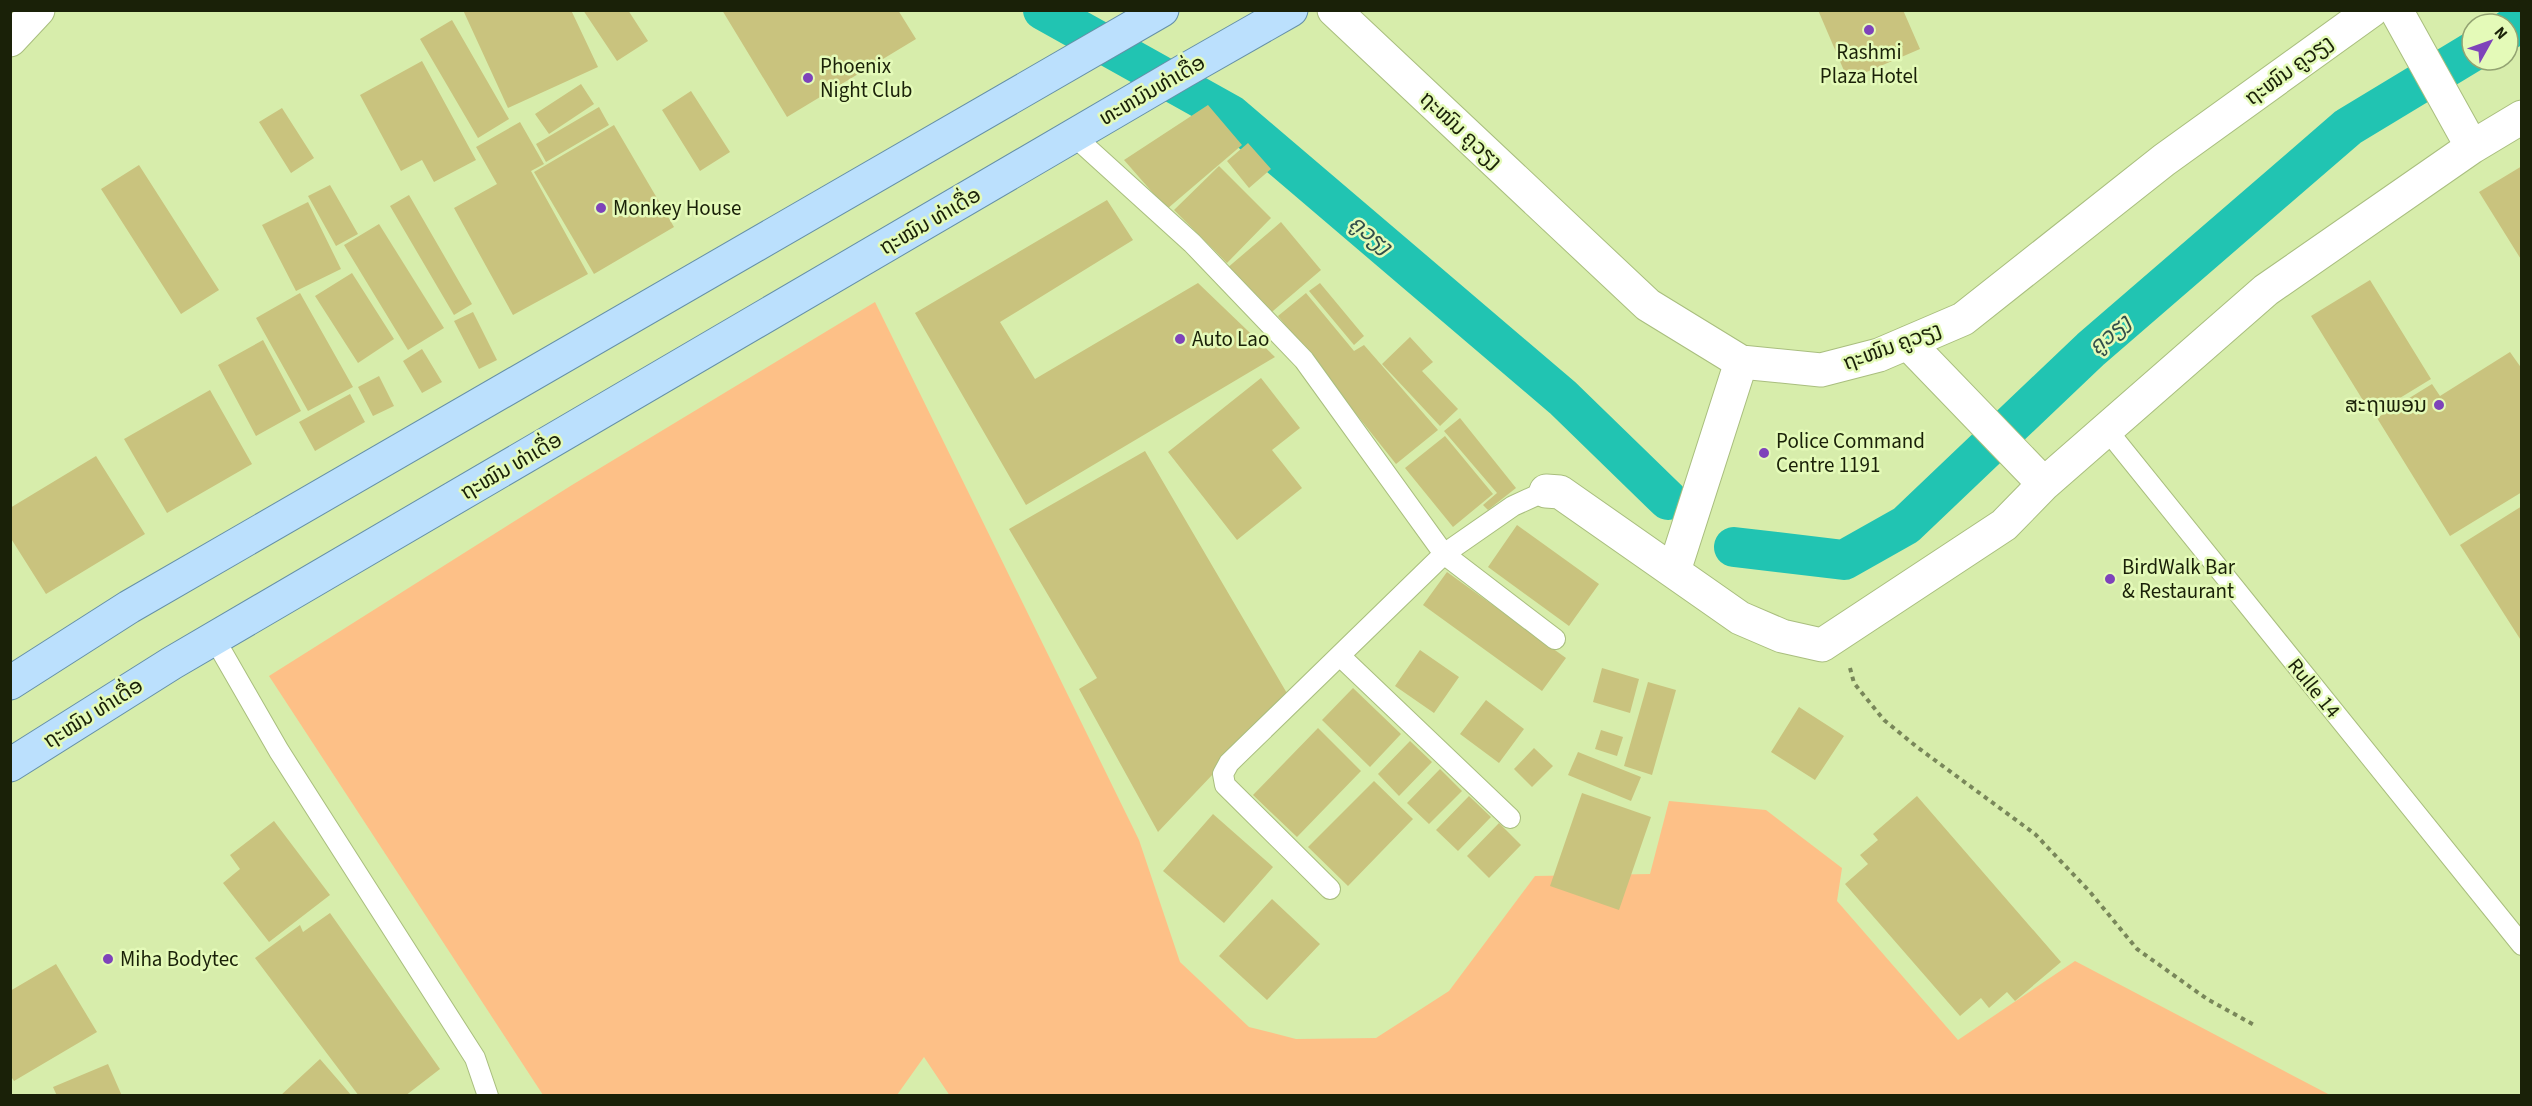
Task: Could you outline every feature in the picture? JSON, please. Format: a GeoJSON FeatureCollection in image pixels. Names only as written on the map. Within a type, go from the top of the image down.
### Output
{"type":"FeatureCollection","features":[{"type":"Feature","properties":{"kind":"main road","name":"ທະຫນົນທ່າເດື່ອ"},"geometry":{"type":"LineString","coordinates":[[1014,171],[1291,10]]}},
{"type":"Feature","properties":{"kind":"main road"},"geometry":{"type":"LineString","coordinates":[[10,683],[129,607],[1155,15]]}},
{"type":"Feature","properties":{"kind":"main road","name":"ຖະໝົນ ທ່າເດື່ອ"},"geometry":{"type":"LineString","coordinates":[[10,765],[214,638],[1014,171]]}},
{"type":"Feature","properties":{"kind":"street"},"geometry":{"type":"LineString","coordinates":[[10,40],[38,10]]}},
{"type":"Feature","properties":{"kind":"street","name":"ຖະໜົນ ຄູວຽງ"},"geometry":{"type":"LineString","coordinates":[[1334,10],[1648,305],[1741,362],[1821,370],[1879,355],[1963,319],[2164,160],[2372,10]]}},
{"type":"Feature","properties":{"kind":"street"},"geometry":{"type":"LineString","coordinates":[[2396,10],[2469,140]]}},
{"type":"Feature","properties":{"kind":"street"},"geometry":{"type":"LineString","coordinates":[[1546,491],[1560,492],[1740,618],[1782,636],[1822,645],[2004,525],[2034,473],[2107,430],[2266,290],[2469,140],[2522,117]]}},
{"type":"Feature","properties":{"kind":"street"},"geometry":{"type":"LineString","coordinates":[[1908,343],[2034,473]]}},
{"type":"Feature","properties":{"kind":"street"},"geometry":{"type":"LineString","coordinates":[[1674,571],[1741,362]]}},
{"type":"Feature","properties":{"kind":"lane"},"geometry":{"type":"LineString","coordinates":[[1074,136],[1192,243],[1304,360],[1444,554],[1555,639]]}},
{"type":"Feature","properties":{"kind":"lane","name":"Rulle 14"},"geometry":{"type":"LineString","coordinates":[[2107,430],[2522,945]]}},
{"type":"Feature","properties":{"kind":"lane"},"geometry":{"type":"LineString","coordinates":[[1330,889],[1225,785],[1223,774],[1229,763],[1444,554],[1513,506],[1546,491]]}},
{"type":"Feature","properties":{"kind":"lane"},"geometry":{"type":"LineString","coordinates":[[214,638],[279,751],[475,1058],[489,1095]]}},
{"type":"Feature","properties":{"kind":"lane"},"geometry":{"type":"LineString","coordinates":[[1340,656],[1510,818]]}},
{"type":"Feature","properties":{"kind":"path"},"geometry":{"type":"LineString","coordinates":[[1842,633],[1854,683],[1884,720],[2035,834],[2090,892],[2137,949],[2207,999],[2256,1026]]}},
{"type":"Feature","properties":{"kind":"shaded area"},"geometry":{"type":"Polygon","coordinates":[[[875,302],[1139,840],[1180,962],[1249,1027],[1296,1039],[1376,1038],[1449,991],[1535,876],[1650,874],[1669,801],[1766,810],[1842,868],[1837,901],[1958,1040],[2075,961],[2330,1095],[950,1096],[924,1057],[897,1095],[543,1095],[269,676],[572,485],[875,302]]]}},
{"type":"Feature","properties":{"kind":"building"},"geometry":{"type":"Polygon","coordinates":[[[463,10],[571,10],[598,67],[508,108],[463,10]]]}},
{"type":"Feature","properties":{"kind":"building"},"geometry":{"type":"Polygon","coordinates":[[[583,10],[628,10],[648,41],[617,61],[583,10]]]}},
{"type":"Feature","properties":{"kind":"building","name":"Phoenix Night Club"},"geometry":{"type":"Polygon","coordinates":[[[722,10],[898,10],[916,39],[787,117],[722,10]]]}},
{"type":"Feature","properties":{"kind":"building","name":"Rashmi Plaza Hotel"},"geometry":{"type":"Polygon","coordinates":[[[1818,10],[1903,10],[1920,49],[1848,80],[1818,10]]]}},
{"type":"Feature","properties":{"kind":"building"},"geometry":{"type":"Polygon","coordinates":[[[452,20],[509,119],[478,138],[420,39],[452,20]]]}},
{"type":"Feature","properties":{"kind":"building"},"geometry":{"type":"Polygon","coordinates":[[[422,61],[476,160],[434,182],[422,160],[401,171],[360,95],[422,61]]]}},
{"type":"Feature","properties":{"kind":"building"},"geometry":{"type":"Polygon","coordinates":[[[581,84],[594,104],[549,134],[535,114],[581,84]]]}},
{"type":"Feature","properties":{"kind":"building"},"geometry":{"type":"Polygon","coordinates":[[[691,91],[730,152],[700,171],[662,110],[691,91]]]}},
{"type":"Feature","properties":{"kind":"building"},"geometry":{"type":"Polygon","coordinates":[[[1208,105],[1242,145],[1167,209],[1124,160],[1208,105]]]}},
{"type":"Feature","properties":{"kind":"building"},"geometry":{"type":"Polygon","coordinates":[[[599,107],[609,125],[546,162],[536,144],[599,107]]]}},
{"type":"Feature","properties":{"kind":"building"},"geometry":{"type":"Polygon","coordinates":[[[282,108],[314,158],[291,173],[259,122],[282,108]]]}},
{"type":"Feature","properties":{"kind":"building"},"geometry":{"type":"Polygon","coordinates":[[[520,122],[544,164],[531,171],[588,274],[513,315],[454,208],[497,184],[476,147],[520,122]]]}},
{"type":"Feature","properties":{"kind":"building"},"geometry":{"type":"Polygon","coordinates":[[[614,125],[674,227],[594,274],[534,172],[614,125]]]}},
{"type":"Feature","properties":{"kind":"building"},"geometry":{"type":"Polygon","coordinates":[[[1248,143],[1271,169],[1249,188],[1227,161],[1248,143]]]}},
{"type":"Feature","properties":{"kind":"building"},"geometry":{"type":"Polygon","coordinates":[[[139,165],[219,290],[181,314],[101,189],[139,165]]]}},
{"type":"Feature","properties":{"kind":"building"},"geometry":{"type":"Polygon","coordinates":[[[1219,166],[1271,218],[1227,263],[1174,210],[1219,166]]]}},
{"type":"Feature","properties":{"kind":"building"},"geometry":{"type":"Polygon","coordinates":[[[2522,166],[2522,261],[2479,192],[2522,166]]]}},
{"type":"Feature","properties":{"kind":"building"},"geometry":{"type":"Polygon","coordinates":[[[330,185],[358,234],[336,246],[308,196],[330,185]]]}},
{"type":"Feature","properties":{"kind":"building"},"geometry":{"type":"Polygon","coordinates":[[[409,195],[472,304],[454,315],[390,206],[409,195]]]}},
{"type":"Feature","properties":{"kind":"building","name":"Auto Lao"},"geometry":{"type":"Polygon","coordinates":[[[1107,200],[1133,240],[1000,322],[1035,379],[1198,283],[1275,357],[1026,505],[915,313],[1107,200]]]}},
{"type":"Feature","properties":{"kind":"building"},"geometry":{"type":"Polygon","coordinates":[[[308,202],[341,269],[296,291],[262,225],[308,202]]]}},
{"type":"Feature","properties":{"kind":"building"},"geometry":{"type":"Polygon","coordinates":[[[1281,222],[1321,270],[1266,317],[1226,269],[1281,222]]]}},
{"type":"Feature","properties":{"kind":"building"},"geometry":{"type":"Polygon","coordinates":[[[379,224],[444,328],[408,350],[344,245],[379,224]]]}},
{"type":"Feature","properties":{"kind":"building"},"geometry":{"type":"Polygon","coordinates":[[[352,273],[394,339],[358,363],[315,296],[352,273]]]}},
{"type":"Feature","properties":{"kind":"building"},"geometry":{"type":"Polygon","coordinates":[[[2370,280],[2431,379],[2372,415],[2311,316],[2370,280]]]}},
{"type":"Feature","properties":{"kind":"building"},"geometry":{"type":"Polygon","coordinates":[[[1320,283],[1364,336],[1354,345],[1309,291],[1320,283]]]}},
{"type":"Feature","properties":{"kind":"building"},"geometry":{"type":"Polygon","coordinates":[[[300,293],[353,387],[308,411],[256,318],[300,293]]]}},
{"type":"Feature","properties":{"kind":"building"},"geometry":{"type":"Polygon","coordinates":[[[1306,293],[1354,351],[1364,345],[1438,430],[1396,464],[1278,316],[1306,293]]]}},
{"type":"Feature","properties":{"kind":"building"},"geometry":{"type":"Polygon","coordinates":[[[473,312],[497,360],[479,369],[454,321],[473,312]]]}},
{"type":"Feature","properties":{"kind":"building"},"geometry":{"type":"Polygon","coordinates":[[[1410,337],[1433,362],[1422,371],[1458,409],[1440,426],[1382,364],[1410,337]]]}},
{"type":"Feature","properties":{"kind":"building"},"geometry":{"type":"Polygon","coordinates":[[[263,340],[301,411],[256,436],[218,365],[263,340]]]}},
{"type":"Feature","properties":{"kind":"building"},"geometry":{"type":"Polygon","coordinates":[[[422,349],[442,382],[422,393],[403,361],[422,349]]]}},
{"type":"Feature","properties":{"kind":"building"},"geometry":{"type":"Polygon","coordinates":[[[2510,352],[2522,369],[2522,492],[2450,536],[2377,418],[2432,384],[2440,396],[2510,352]]]}},
{"type":"Feature","properties":{"kind":"building"},"geometry":{"type":"Polygon","coordinates":[[[379,376],[394,406],[373,416],[358,387],[379,376]]]}},
{"type":"Feature","properties":{"kind":"building"},"geometry":{"type":"Polygon","coordinates":[[[1261,378],[1300,428],[1272,450],[1302,488],[1237,540],[1168,452],[1261,378]]]}},
{"type":"Feature","properties":{"kind":"building"},"geometry":{"type":"Polygon","coordinates":[[[210,390],[252,464],[167,513],[124,439],[210,390]]]}},
{"type":"Feature","properties":{"kind":"building"},"geometry":{"type":"Polygon","coordinates":[[[350,394],[365,422],[315,451],[299,422],[350,394]]]}},
{"type":"Feature","properties":{"kind":"building"},"geometry":{"type":"Polygon","coordinates":[[[1460,418],[1516,488],[1488,510],[1483,505],[1497,493],[1444,431],[1460,418]]]}},
{"type":"Feature","properties":{"kind":"building"},"geometry":{"type":"Polygon","coordinates":[[[1445,436],[1493,494],[1453,527],[1405,468],[1445,436]]]}},
{"type":"Feature","properties":{"kind":"building"},"geometry":{"type":"Polygon","coordinates":[[[1145,451],[1288,695],[1158,832],[1079,689],[1097,678],[1009,529],[1145,451]]]}},
{"type":"Feature","properties":{"kind":"building"},"geometry":{"type":"Polygon","coordinates":[[[96,456],[145,534],[46,594],[10,537],[10,508],[96,456]]]}},
{"type":"Feature","properties":{"kind":"building"},"geometry":{"type":"Polygon","coordinates":[[[2522,506],[2522,642],[2460,545],[2522,506]]]}},
{"type":"Feature","properties":{"kind":"building"},"geometry":{"type":"Polygon","coordinates":[[[1517,525],[1599,584],[1569,626],[1488,567],[1517,525]]]}},
{"type":"Feature","properties":{"kind":"building"},"geometry":{"type":"Polygon","coordinates":[[[1447,572],[1566,658],[1542,691],[1423,605],[1447,572]]]}},
{"type":"Feature","properties":{"kind":"building"},"geometry":{"type":"Polygon","coordinates":[[[1420,650],[1459,677],[1434,713],[1395,686],[1420,650]]]}},
{"type":"Feature","properties":{"kind":"building"},"geometry":{"type":"Polygon","coordinates":[[[1602,668],[1639,679],[1630,713],[1593,702],[1602,668]]]}},
{"type":"Feature","properties":{"kind":"building"},"geometry":{"type":"Polygon","coordinates":[[[1648,682],[1676,690],[1652,775],[1624,766],[1648,682]]]}},
{"type":"Feature","properties":{"kind":"building"},"geometry":{"type":"Polygon","coordinates":[[[1353,688],[1401,734],[1370,767],[1322,720],[1353,688]]]}},
{"type":"Feature","properties":{"kind":"building"},"geometry":{"type":"Polygon","coordinates":[[[1486,700],[1524,729],[1499,763],[1460,734],[1486,700]]]}},
{"type":"Feature","properties":{"kind":"building"},"geometry":{"type":"Polygon","coordinates":[[[1799,707],[1844,736],[1815,780],[1771,752],[1799,707]]]}},
{"type":"Feature","properties":{"kind":"building"},"geometry":{"type":"Polygon","coordinates":[[[1318,728],[1361,771],[1297,837],[1253,795],[1318,728]]]}},
{"type":"Feature","properties":{"kind":"building"},"geometry":{"type":"Polygon","coordinates":[[[1601,730],[1623,737],[1617,756],[1595,749],[1601,730]]]}},
{"type":"Feature","properties":{"kind":"building"},"geometry":{"type":"Polygon","coordinates":[[[1410,741],[1432,762],[1399,796],[1378,774],[1410,741]]]}},
{"type":"Feature","properties":{"kind":"building"},"geometry":{"type":"Polygon","coordinates":[[[1534,748],[1553,766],[1532,787],[1514,769],[1534,748]]]}},
{"type":"Feature","properties":{"kind":"building"},"geometry":{"type":"Polygon","coordinates":[[[1578,752],[1641,777],[1631,801],[1568,775],[1578,752]]]}},
{"type":"Feature","properties":{"kind":"building"},"geometry":{"type":"Polygon","coordinates":[[[1440,769],[1462,791],[1429,824],[1407,803],[1440,769]]]}},
{"type":"Feature","properties":{"kind":"building"},"geometry":{"type":"Polygon","coordinates":[[[1374,781],[1413,819],[1348,886],[1308,847],[1374,781]]]}},
{"type":"Feature","properties":{"kind":"building"},"geometry":{"type":"Polygon","coordinates":[[[1582,793],[1651,817],[1619,910],[1550,886],[1582,793]]]}},
{"type":"Feature","properties":{"kind":"building"},"geometry":{"type":"Polygon","coordinates":[[[1469,796],[1491,817],[1458,851],[1436,830],[1469,796]]]}},
{"type":"Feature","properties":{"kind":"building"},"geometry":{"type":"Polygon","coordinates":[[[1917,796],[2061,962],[2015,1001],[2007,992],[1989,1008],[1981,998],[1960,1016],[1845,884],[1868,864],[1860,855],[1878,840],[1873,834],[1917,796]]]}},
{"type":"Feature","properties":{"kind":"building"},"geometry":{"type":"Polygon","coordinates":[[[1213,814],[1273,867],[1224,923],[1163,871],[1213,814]]]}},
{"type":"Feature","properties":{"kind":"building"},"geometry":{"type":"Polygon","coordinates":[[[274,821],[330,895],[269,942],[223,883],[240,869],[230,855],[274,821]]]}},
{"type":"Feature","properties":{"kind":"building"},"geometry":{"type":"Polygon","coordinates":[[[1499,823],[1521,845],[1489,878],[1467,856],[1499,823]]]}},
{"type":"Feature","properties":{"kind":"building"},"geometry":{"type":"Polygon","coordinates":[[[1272,899],[1320,944],[1267,1000],[1219,956],[1272,899]]]}},
{"type":"Feature","properties":{"kind":"building"},"geometry":{"type":"Polygon","coordinates":[[[330,913],[440,1069],[405,1096],[359,1096],[255,958],[300,925],[303,932],[330,913]]]}},
{"type":"Feature","properties":{"kind":"building"},"geometry":{"type":"Polygon","coordinates":[[[56,964],[97,1032],[14,1081],[10,1075],[10,991],[56,964]]]}},
{"type":"Feature","properties":{"kind":"building"},"geometry":{"type":"Polygon","coordinates":[[[320,1059],[352,1096],[280,1096],[320,1059]]]}},
{"type":"Feature","properties":{"kind":"building"},"geometry":{"type":"Polygon","coordinates":[[[108,1064],[122,1096],[57,1096],[53,1087],[108,1064]]]}},
{"type":"Feature","properties":{"kind":"waterway","name":"ຄູວຽງ"},"geometry":{"type":"LineString","coordinates":[[1043,10],[1231,115],[1563,398],[1668,500]]}},
{"type":"Feature","properties":{"kind":"waterway","name":"ຄູວຽງ"},"geometry":{"type":"LineString","coordinates":[[1734,547],[1844,560],[1906,525],[2091,349],[2348,127],[2460,59]]}},
{"type":"Feature","properties":{"kind":"place","name":"Rashmi Plaza Hotel"},"geometry":{"type":"Point","coordinates":[1869,30]}},
{"type":"Feature","properties":{"kind":"place","name":"Phoenix Night Club"},"geometry":{"type":"Point","coordinates":[808,78]}},
{"type":"Feature","properties":{"kind":"place","name":"Monkey House"},"geometry":{"type":"Point","coordinates":[601,208]}},
{"type":"Feature","properties":{"kind":"place","name":"Auto Lao"},"geometry":{"type":"Point","coordinates":[1180,339]}},
{"type":"Feature","properties":{"kind":"place","name":"ສະຖາພອນ"},"geometry":{"type":"Point","coordinates":[2439,405]}},
{"type":"Feature","properties":{"kind":"place","name":"Police Command Centre 1191"},"geometry":{"type":"Point","coordinates":[1764,453]}},
{"type":"Feature","properties":{"kind":"place","name":"BirdWalk Bar & Restaurant"},"geometry":{"type":"Point","coordinates":[2110,579]}},
{"type":"Feature","properties":{"kind":"place","name":"Miha Bodytec"},"geometry":{"type":"Point","coordinates":[108,959]}}]}
